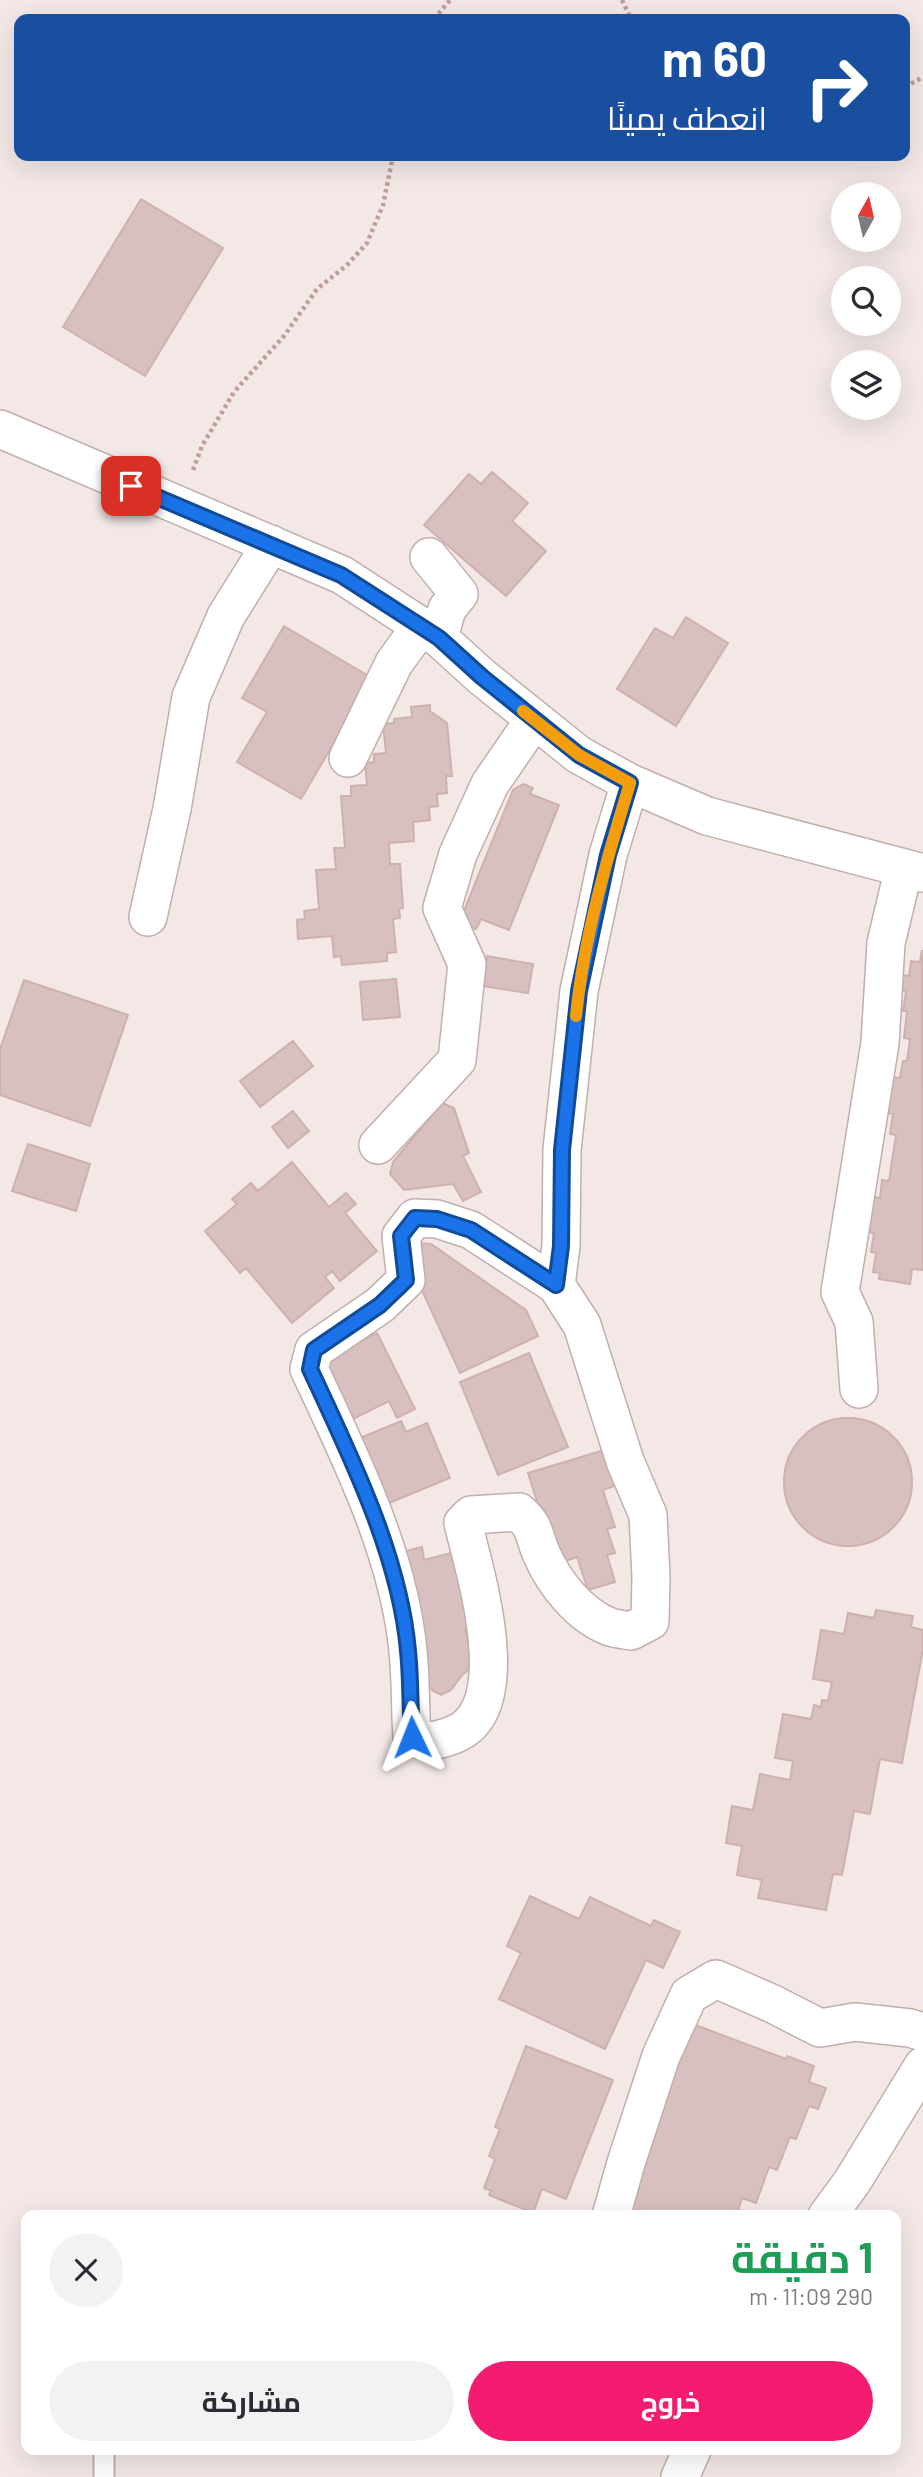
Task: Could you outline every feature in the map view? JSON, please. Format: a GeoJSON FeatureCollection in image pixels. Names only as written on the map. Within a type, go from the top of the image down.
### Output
{"type":"FeatureCollection","features":[{"type":"Feature","properties":{"kind":"street"},"geometry":{"type":"LineString","coordinates":[[2,435],[341,575],[430,632],[579,755],[630,783],[707,816],[914,871],[886,943],[880,1043],[840,1292],[854,1322],[859,1389]]}},
{"type":"Feature","properties":{"kind":"street"},"geometry":{"type":"LineString","coordinates":[[148,917],[172,809],[191,697],[226,616],[271,544]]}},
{"type":"Feature","properties":{"kind":"street"},"geometry":{"type":"LineString","coordinates":[[348,758],[394,663],[430,632],[458,594],[429,557]]}},
{"type":"Feature","properties":{"kind":"street"},"geometry":{"type":"LineString","coordinates":[[377,1145],[457,1060],[467,964],[442,908],[458,854],[490,785],[534,720]]}},
{"type":"Feature","properties":{"kind":"street"},"geometry":{"type":"LineString","coordinates":[[556,1285],[471,1230],[437,1219],[415,1218],[401,1236],[406,1280],[380,1305],[314,1350],[310,1369],[364,1488],[397,1591],[408,1650],[412,1737],[433,1742],[467,1730],[484,1705],[489,1675],[484,1617],[463,1523],[471,1515],[519,1512],[531,1523],[541,1554],[560,1586],[582,1609],[610,1627],[631,1631],[650,1621],[648,1515],[625,1461],[582,1325],[556,1285],[561,1246],[562,1150],[579,991],[608,855],[630,783]]}},
{"type":"Feature","properties":{"kind":"street"},"geometry":{"type":"LineString","coordinates":[[613,2210],[661,2056],[689,1995],[716,1979],[820,2028],[855,2022],[923,2032]]}},
{"type":"Feature","properties":{"kind":"street"},"geometry":{"type":"LineString","coordinates":[[831,2210],[852,2182],[923,2066]]}},
{"type":"Feature","properties":{"kind":"street"},"geometry":{"type":"LineString","coordinates":[[680,2477],[690,2455]]}},
{"type":"Feature","properties":{"kind":"lane"},"geometry":{"type":"LineString","coordinates":[[104,2455],[104,2477]]}},
{"type":"Feature","properties":{"kind":"path"},"geometry":{"type":"LineString","coordinates":[[439,14],[450,0]]}},
{"type":"Feature","properties":{"kind":"path"},"geometry":{"type":"LineString","coordinates":[[180,507],[202,446],[234,392],[284,335],[317,289],[347,265],[367,243],[383,205],[392,161]]}},
{"type":"Feature","properties":{"kind":"building"},"geometry":{"type":"Polygon","coordinates":[[[141,199],[223,248],[145,376],[63,327],[141,199]]]}},
{"type":"Feature","properties":{"kind":"building"},"geometry":{"type":"Polygon","coordinates":[[[492,472],[528,503],[512,521],[546,551],[506,596],[424,525],[469,474],[481,484],[492,472]]]}},
{"type":"Feature","properties":{"kind":"building"},"geometry":{"type":"Polygon","coordinates":[[[686,617],[728,643],[676,726],[617,689],[655,628],[673,638],[686,617]]]}},
{"type":"Feature","properties":{"kind":"building"},"geometry":{"type":"Polygon","coordinates":[[[284,626],[372,678],[301,799],[237,762],[267,712],[242,698],[284,626]]]}},
{"type":"Feature","properties":{"kind":"building"},"geometry":{"type":"Polygon","coordinates":[[[430,705],[430,711],[447,723],[452,776],[446,776],[447,793],[437,794],[438,806],[429,807],[430,820],[413,822],[414,841],[389,843],[390,864],[400,864],[403,908],[399,909],[400,918],[393,919],[396,952],[387,953],[387,961],[342,965],[341,956],[334,957],[332,936],[298,939],[297,920],[305,919],[304,911],[319,909],[316,870],[336,869],[334,848],[345,848],[341,796],[351,796],[351,786],[367,785],[365,763],[374,762],[374,754],[386,753],[383,724],[394,723],[394,719],[412,717],[411,707],[430,705]]]}},
{"type":"Feature","properties":{"kind":"building"},"geometry":{"type":"Polygon","coordinates":[[[523,784],[533,788],[530,794],[559,805],[509,930],[481,919],[476,929],[459,923],[513,790],[523,784]]]}},
{"type":"Feature","properties":{"kind":"building"},"geometry":{"type":"Polygon","coordinates":[[[922,950],[923,1270],[912,1269],[910,1284],[879,1279],[880,1273],[873,1272],[876,1253],[871,1252],[874,1233],[868,1232],[873,1197],[880,1198],[882,1180],[889,1181],[896,1135],[890,1134],[893,1114],[887,1113],[892,1077],[900,1078],[903,1061],[907,1061],[910,1039],[904,1038],[907,1011],[903,1011],[906,991],[900,990],[902,975],[909,976],[911,961],[920,962],[922,950]]]}},
{"type":"Feature","properties":{"kind":"building"},"geometry":{"type":"Polygon","coordinates":[[[487,956],[533,964],[528,993],[482,986],[487,956]]]}},
{"type":"Feature","properties":{"kind":"building"},"geometry":{"type":"Polygon","coordinates":[[[396,979],[400,1017],[363,1020],[360,982],[396,979]]]}},
{"type":"Feature","properties":{"kind":"building"},"geometry":{"type":"Polygon","coordinates":[[[24,980],[128,1015],[90,1126],[0,1095],[0,1049],[24,980]]]}},
{"type":"Feature","properties":{"kind":"building"},"geometry":{"type":"Polygon","coordinates":[[[293,1041],[313,1066],[260,1107],[240,1081],[293,1041]]]}},
{"type":"Feature","properties":{"kind":"building"},"geometry":{"type":"Polygon","coordinates":[[[442,1103],[454,1108],[469,1153],[463,1156],[481,1192],[463,1201],[453,1184],[404,1190],[390,1174],[393,1162],[442,1103]]]}},
{"type":"Feature","properties":{"kind":"building"},"geometry":{"type":"Polygon","coordinates":[[[293,1111],[309,1131],[288,1148],[272,1127],[293,1111]]]}},
{"type":"Feature","properties":{"kind":"building"},"geometry":{"type":"Polygon","coordinates":[[[28,1144],[90,1164],[76,1211],[12,1191],[28,1144]]]}},
{"type":"Feature","properties":{"kind":"building"},"geometry":{"type":"Polygon","coordinates":[[[292,1162],[329,1207],[346,1193],[356,1204],[345,1213],[377,1251],[340,1281],[332,1271],[325,1277],[334,1288],[292,1323],[246,1268],[240,1273],[205,1231],[237,1204],[232,1199],[251,1183],[258,1191],[292,1162]]]}},
{"type":"Feature","properties":{"kind":"building"},"geometry":{"type":"Polygon","coordinates":[[[418,1243],[431,1244],[526,1310],[538,1336],[460,1373],[408,1260],[418,1243]]]}},
{"type":"Feature","properties":{"kind":"building"},"geometry":{"type":"Polygon","coordinates":[[[377,1333],[415,1409],[397,1418],[389,1401],[343,1424],[320,1355],[348,1347],[377,1333]]]}},
{"type":"Feature","properties":{"kind":"building"},"geometry":{"type":"Polygon","coordinates":[[[529,1353],[568,1447],[498,1475],[460,1382],[529,1353]]]}},
{"type":"Feature","properties":{"kind":"building"},"geometry":{"type":"Polygon","coordinates":[[[848,1418],[873,1423],[893,1437],[907,1457],[912,1482],[907,1507],[893,1527],[873,1541],[848,1546],[823,1541],[803,1527],[789,1507],[784,1482],[789,1457],[803,1437],[823,1423],[848,1418]]]}},
{"type":"Feature","properties":{"kind":"building"},"geometry":{"type":"Polygon","coordinates":[[[401,1421],[406,1432],[427,1423],[450,1478],[382,1506],[355,1440],[401,1421]]]}},
{"type":"Feature","properties":{"kind":"building"},"geometry":{"type":"Polygon","coordinates":[[[608,1449],[620,1484],[603,1490],[615,1527],[607,1529],[615,1553],[607,1555],[615,1582],[588,1590],[577,1557],[557,1564],[528,1473],[608,1449]]]}},
{"type":"Feature","properties":{"kind":"building"},"geometry":{"type":"Polygon","coordinates":[[[422,1547],[424,1560],[455,1552],[474,1626],[465,1629],[474,1667],[463,1674],[451,1690],[441,1695],[433,1691],[427,1683],[415,1633],[425,1631],[402,1552],[422,1547]]]}},
{"type":"Feature","properties":{"kind":"building"},"geometry":{"type":"Polygon","coordinates":[[[876,1610],[913,1616],[911,1627],[923,1630],[923,1649],[902,1763],[880,1759],[870,1814],[854,1811],[842,1875],[833,1874],[826,1910],[758,1898],[762,1880],[737,1875],[742,1846],[726,1843],[732,1806],[753,1810],[760,1774],[790,1780],[793,1761],[775,1758],[783,1714],[811,1719],[814,1705],[821,1707],[822,1700],[828,1701],[832,1682],[813,1679],[821,1630],[844,1634],[848,1613],[874,1618],[876,1610]]]}},
{"type":"Feature","properties":{"kind":"building"},"geometry":{"type":"Polygon","coordinates":[[[530,1896],[579,1919],[590,1897],[651,1926],[654,1920],[680,1932],[663,1968],[646,1960],[605,2049],[499,1999],[521,1953],[507,1946],[530,1896]]]}},
{"type":"Feature","properties":{"kind":"building"},"geometry":{"type":"Polygon","coordinates":[[[690,2023],[786,2059],[787,2056],[814,2066],[809,2082],[826,2088],[818,2109],[809,2106],[796,2139],[790,2137],[777,2170],[769,2167],[756,2203],[742,2198],[738,2210],[625,2210],[663,2111],[658,2108],[690,2023]]]}},
{"type":"Feature","properties":{"kind":"building"},"geometry":{"type":"Polygon","coordinates":[[[526,2046],[613,2080],[566,2199],[542,2189],[534,2210],[526,2210],[489,2195],[491,2191],[484,2188],[495,2159],[489,2156],[500,2129],[495,2127],[526,2046]]]}},
{"type":"Feature","properties":{"kind":"slow traffic"},"geometry":{"type":"LineString","coordinates":[[523,711],[579,755],[630,783],[602,879],[576,1016]]}},
{"type":"Feature","properties":{"kind":"route"},"geometry":{"type":"LineString","coordinates":[[131,486],[341,575],[439,638],[482,677],[579,755],[630,783],[608,855],[579,991],[562,1150],[561,1246],[556,1285],[471,1230],[437,1219],[415,1218],[401,1236],[406,1280],[380,1305],[314,1350],[310,1369],[364,1488],[397,1591],[408,1650],[412,1737]]}}]}
